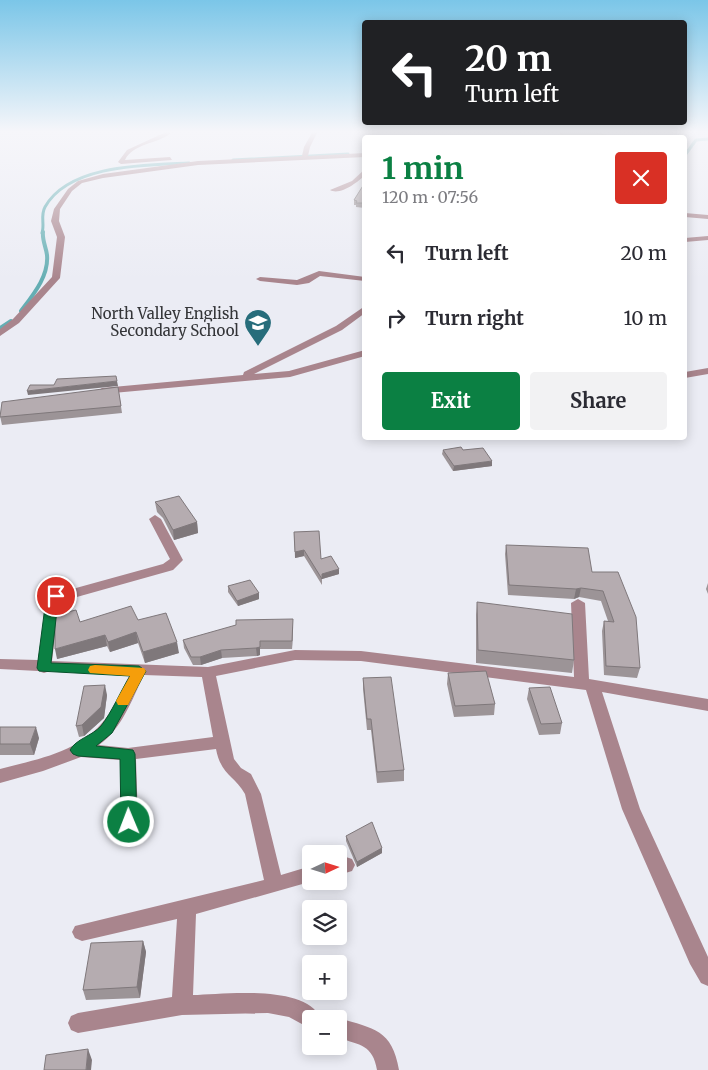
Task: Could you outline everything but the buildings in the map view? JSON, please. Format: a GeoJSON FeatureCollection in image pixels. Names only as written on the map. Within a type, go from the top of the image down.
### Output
{"type":"FeatureCollection","features":[{"type":"Feature","properties":{"kind":"street"},"geometry":{"type":"LineString","coordinates":[[0,333],[16,321],[56,278],[61,237],[56,221],[57,209],[75,185],[82,181]]}},
{"type":"Feature","properties":{"kind":"street"},"geometry":{"type":"LineString","coordinates":[[333,190],[355,181]]}},
{"type":"Feature","properties":{"kind":"street"},"geometry":{"type":"LineString","coordinates":[[687,215],[708,217]]}},
{"type":"Feature","properties":{"kind":"street"},"geometry":{"type":"LineString","coordinates":[[687,240],[708,238]]}},
{"type":"Feature","properties":{"kind":"street"},"geometry":{"type":"LineString","coordinates":[[697,240],[708,248]]}},
{"type":"Feature","properties":{"kind":"street"},"geometry":{"type":"LineString","coordinates":[[260,279],[298,283],[306,282],[312,275],[319,273],[362,279]]}},
{"type":"Feature","properties":{"kind":"street"},"geometry":{"type":"LineString","coordinates":[[240,378],[339,328],[362,312]]}},
{"type":"Feature","properties":{"kind":"street"},"geometry":{"type":"LineString","coordinates":[[94,392],[290,374],[362,355]]}},
{"type":"Feature","properties":{"kind":"street"},"geometry":{"type":"LineString","coordinates":[[687,375],[708,371]]}},
{"type":"Feature","properties":{"kind":"street"},"geometry":{"type":"LineString","coordinates":[[44,668],[52,599],[168,567],[177,560],[155,519]]}},
{"type":"Feature","properties":{"kind":"street"},"geometry":{"type":"LineString","coordinates":[[578,602],[587,685],[631,808],[697,957],[708,976]]}},
{"type":"Feature","properties":{"kind":"street"},"geometry":{"type":"LineString","coordinates":[[0,664],[44,668],[208,672],[294,655],[361,656],[587,685],[708,705]]}},
{"type":"Feature","properties":{"kind":"street"},"geometry":{"type":"LineString","coordinates":[[0,776],[78,750],[100,737],[107,729],[139,671]]}},
{"type":"Feature","properties":{"kind":"street"},"geometry":{"type":"LineString","coordinates":[[208,672],[226,761],[235,773],[245,779],[253,794],[274,885]]}},
{"type":"Feature","properties":{"kind":"street"},"geometry":{"type":"LineString","coordinates":[[78,750],[128,754],[223,742]]}},
{"type":"Feature","properties":{"kind":"street"},"geometry":{"type":"LineString","coordinates":[[128,754],[129,822]]}},
{"type":"Feature","properties":{"kind":"street"},"geometry":{"type":"LineString","coordinates":[[82,932],[186,908],[302,877]]}},
{"type":"Feature","properties":{"kind":"street"},"geometry":{"type":"LineString","coordinates":[[182,1005],[186,908]]}},
{"type":"Feature","properties":{"kind":"street"},"geometry":{"type":"LineString","coordinates":[[78,1023],[182,1005],[268,1003],[294,1008],[302,1013]]}},
{"type":"Feature","properties":{"kind":"street"},"geometry":{"type":"LineString","coordinates":[[347,1031],[377,1042],[384,1050],[388,1070]]}},
{"type":"Feature","properties":{"kind":"waterway"},"geometry":{"type":"LineString","coordinates":[[42,233],[45,207],[56,193],[75,181]]}},
{"type":"Feature","properties":{"kind":"waterway"},"geometry":{"type":"LineString","coordinates":[[21,311],[43,278],[47,263],[43,232]]}},
{"type":"Feature","properties":{"kind":"waterway"},"geometry":{"type":"LineString","coordinates":[[0,328],[11,321]]}},
{"type":"Feature","properties":{"kind":"slow traffic"},"geometry":{"type":"LineString","coordinates":[[95,670],[139,671],[123,701]]}},
{"type":"Feature","properties":{"kind":"place","name":"North Valley English Secondary School"},"geometry":{"type":"Point","coordinates":[258,347]}},
{"type":"Feature","properties":{"kind":"route"},"geometry":{"type":"LineString","coordinates":[[56,596],[52,599],[44,668],[139,671],[107,729],[100,737],[78,750],[128,754],[129,822]]}}]}
